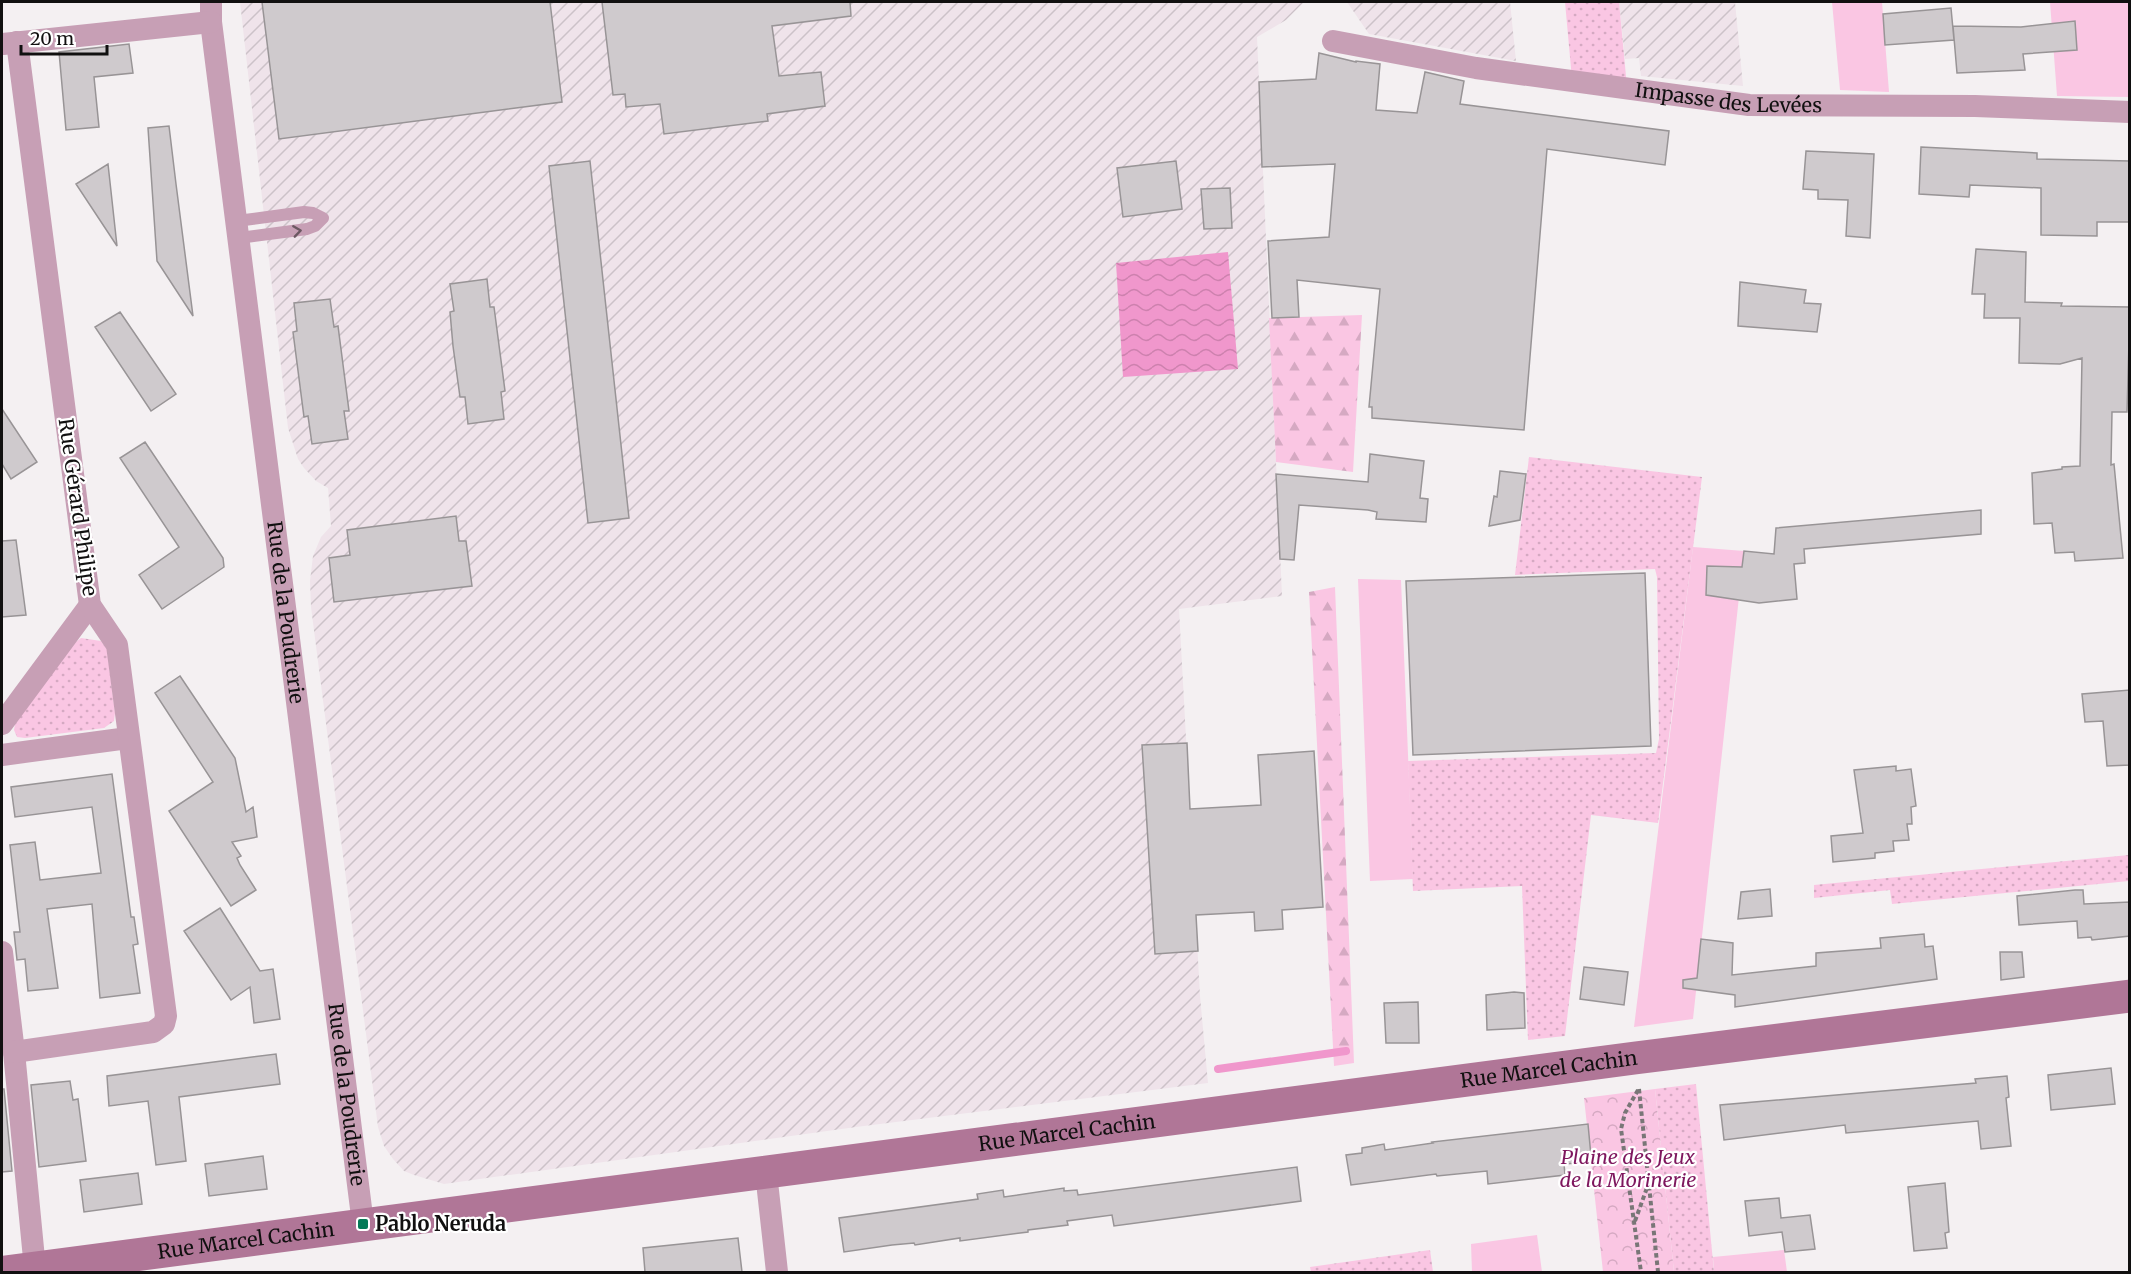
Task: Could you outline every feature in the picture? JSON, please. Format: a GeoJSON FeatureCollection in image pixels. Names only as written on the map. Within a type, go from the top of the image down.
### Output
{"type":"FeatureCollection","features":[{"type":"Feature","properties":{"kind":"street"},"geometry":{"type":"LineString","coordinates":[[9,43],[211,12]]}},
{"type":"Feature","properties":{"kind":"street","name":"Rue de la Poudrerie"},"geometry":{"type":"LineString","coordinates":[[211,12],[363,1224]]}},
{"type":"Feature","properties":{"kind":"street","name":"Impasse des Levées"},"geometry":{"type":"LineString","coordinates":[[1333,41],[1476,68],[1749,105],[1975,106],[2130,112]]}},
{"type":"Feature","properties":{"kind":"street","name":"Rue Gérard Philipe"},"geometry":{"type":"LineString","coordinates":[[9,43],[90,605],[117,645],[166,1020],[153,1032],[14,1052]]}},
{"type":"Feature","properties":{"kind":"street"},"geometry":{"type":"LineString","coordinates":[[2,724],[90,605]]}},
{"type":"Feature","properties":{"kind":"street"},"geometry":{"type":"LineString","coordinates":[[2,754],[128,738]]}},
{"type":"Feature","properties":{"kind":"street"},"geometry":{"type":"LineString","coordinates":[[2,952],[14,1052],[20,1271]]}},
{"type":"Feature","properties":{"kind":"street","name":"Rue Marcel Cachin"},"geometry":{"type":"LineString","coordinates":[[20,1271],[363,1224],[766,1173],[1637,1074],[2130,996]]}},
{"type":"Feature","properties":{"kind":"street"},"geometry":{"type":"LineString","coordinates":[[766,1173],[777,1272]]}},
{"type":"Feature","properties":{"kind":"lane"},"geometry":{"type":"LineString","coordinates":[[304,212],[323,218],[315,226],[307,229],[238,230],[304,212]]}},
{"type":"Feature","properties":{"kind":"path"},"geometry":{"type":"LineString","coordinates":[[1637,1074],[1658,1272]]}},
{"type":"Feature","properties":{"kind":"path"},"geometry":{"type":"LineString","coordinates":[[1637,1074],[1621,1129],[1641,1272]]}},
{"type":"Feature","properties":{"kind":"path"},"geometry":{"type":"LineString","coordinates":[[1635,1221],[1648,1185]]}},
{"type":"Feature","properties":{"kind":"shaded area"},"geometry":{"type":"Polygon","coordinates":[[[240,2],[1304,2],[1286,20],[1257,37],[1282,596],[1179,609],[1200,996],[1208,1083],[856,1127],[444,1184],[404,1171],[393,1159],[384,1146],[378,1127],[311,607],[310,581],[313,556],[321,537],[331,526],[328,488],[316,481],[298,459],[288,428],[240,2]]]}},
{"type":"Feature","properties":{"kind":"shaded area"},"geometry":{"type":"Polygon","coordinates":[[[1347,2],[1510,2],[1516,61],[1369,34],[1347,2]]]}},
{"type":"Feature","properties":{"kind":"shaded area"},"geometry":{"type":"Polygon","coordinates":[[[1619,2],[1735,2],[1743,86],[1641,76],[1639,58],[1625,59],[1619,2]]]}},
{"type":"Feature","properties":{"kind":"green space"},"geometry":{"type":"Polygon","coordinates":[[[1565,2],[1619,2],[1627,87],[1572,79],[1565,2]]]}},
{"type":"Feature","properties":{"kind":"green space"},"geometry":{"type":"Polygon","coordinates":[[[1832,2],[1882,2],[1889,92],[1840,90],[1832,2]]]}},
{"type":"Feature","properties":{"kind":"green space"},"geometry":{"type":"Polygon","coordinates":[[[2050,2],[2129,2],[2129,97],[2057,96],[2050,2]]]}},
{"type":"Feature","properties":{"kind":"green space"},"geometry":{"type":"Polygon","coordinates":[[[1362,315],[1353,472],[1276,462],[1269,318],[1362,315]]]}},
{"type":"Feature","properties":{"kind":"green space"},"geometry":{"type":"Polygon","coordinates":[[[1529,457],[1702,477],[1658,823],[1591,815],[1565,1036],[1528,1040],[1522,886],[1413,891],[1408,761],[1656,753],[1659,739],[1657,577],[1655,569],[1515,575],[1529,457]]]}},
{"type":"Feature","properties":{"kind":"green space"},"geometry":{"type":"Polygon","coordinates":[[[1693,547],[1744,551],[1693,1019],[1634,1027],[1693,547]]]}},
{"type":"Feature","properties":{"kind":"green space"},"geometry":{"type":"Polygon","coordinates":[[[1358,579],[1401,580],[1413,879],[1370,881],[1358,579]]]}},
{"type":"Feature","properties":{"kind":"green space"},"geometry":{"type":"Polygon","coordinates":[[[1335,587],[1354,1063],[1334,1066],[1309,592],[1335,587]]]}},
{"type":"Feature","properties":{"kind":"green space"},"geometry":{"type":"Polygon","coordinates":[[[81,638],[101,641],[107,649],[114,721],[104,728],[25,738],[17,737],[14,730],[15,724],[72,645],[81,638]]]}},
{"type":"Feature","properties":{"kind":"green space"},"geometry":{"type":"Polygon","coordinates":[[[2129,855],[2129,881],[1892,904],[1890,890],[1814,898],[1814,885],[2129,855]]]}},
{"type":"Feature","properties":{"kind":"green space"},"geometry":{"type":"Polygon","coordinates":[[[1696,1084],[1714,1272],[1674,1272],[1655,1089],[1696,1084]]]}},
{"type":"Feature","properties":{"kind":"green space","name":"Plaine des Jeux de la Morinerie"},"geometry":{"type":"Polygon","coordinates":[[[1655,1089],[1674,1272],[1603,1272],[1584,1098],[1655,1089]]]}},
{"type":"Feature","properties":{"kind":"green space"},"geometry":{"type":"Polygon","coordinates":[[[1537,1235],[1542,1272],[1472,1272],[1471,1244],[1537,1235]]]}},
{"type":"Feature","properties":{"kind":"green space"},"geometry":{"type":"Polygon","coordinates":[[[1430,1250],[1433,1272],[1311,1272],[1310,1267],[1430,1250]]]}},
{"type":"Feature","properties":{"kind":"green space"},"geometry":{"type":"Polygon","coordinates":[[[1784,1250],[1787,1272],[1714,1272],[1713,1257],[1784,1250]]]}},
{"type":"Feature","properties":{"kind":"water"},"geometry":{"type":"Polygon","coordinates":[[[1228,252],[1238,369],[1123,377],[1116,263],[1228,252]]]}},
{"type":"Feature","properties":{"kind":"building"},"geometry":{"type":"Polygon","coordinates":[[[262,2],[550,2],[562,102],[279,139],[262,2]]]}},
{"type":"Feature","properties":{"kind":"building"},"geometry":{"type":"Polygon","coordinates":[[[602,2],[850,2],[851,16],[772,26],[779,76],[821,72],[825,106],[767,114],[768,121],[664,134],[660,104],[626,107],[625,94],[613,95],[602,2]]]}},
{"type":"Feature","properties":{"kind":"building"},"geometry":{"type":"Polygon","coordinates":[[[1951,8],[1954,40],[1885,45],[1883,14],[1951,8]]]}},
{"type":"Feature","properties":{"kind":"building"},"geometry":{"type":"Polygon","coordinates":[[[2075,21],[2077,50],[2023,54],[2025,70],[1957,73],[1953,26],[2021,27],[2075,21]]]}},
{"type":"Feature","properties":{"kind":"building"},"geometry":{"type":"Polygon","coordinates":[[[129,44],[133,73],[94,77],[99,127],[66,130],[59,52],[129,44]]]}},
{"type":"Feature","properties":{"kind":"building"},"geometry":{"type":"Polygon","coordinates":[[[1319,53],[1356,62],[1380,64],[1376,110],[1417,113],[1425,72],[1464,81],[1460,104],[1669,131],[1665,165],[1547,149],[1524,430],[1372,418],[1372,407],[1369,407],[1380,289],[1297,280],[1299,317],[1272,318],[1268,241],[1329,237],[1335,164],[1262,167],[1259,82],[1316,79],[1319,53]]]}},
{"type":"Feature","properties":{"kind":"building"},"geometry":{"type":"Polygon","coordinates":[[[169,126],[193,316],[157,261],[148,128],[169,126]]]}},
{"type":"Feature","properties":{"kind":"building"},"geometry":{"type":"Polygon","coordinates":[[[1921,147],[2037,153],[2037,159],[2130,161],[2130,222],[2097,222],[2097,236],[2041,235],[2041,188],[1970,185],[1969,197],[1919,194],[1921,147]]]}},
{"type":"Feature","properties":{"kind":"building"},"geometry":{"type":"Polygon","coordinates":[[[1806,151],[1874,154],[1870,238],[1846,236],[1848,200],[1818,199],[1818,190],[1803,189],[1806,151]]]}},
{"type":"Feature","properties":{"kind":"building"},"geometry":{"type":"Polygon","coordinates":[[[590,161],[629,518],[588,523],[549,166],[590,161]]]}},
{"type":"Feature","properties":{"kind":"building"},"geometry":{"type":"Polygon","coordinates":[[[1176,161],[1182,209],[1123,217],[1117,168],[1176,161]]]}},
{"type":"Feature","properties":{"kind":"building"},"geometry":{"type":"Polygon","coordinates":[[[108,164],[117,246],[76,184],[108,164]]]}},
{"type":"Feature","properties":{"kind":"building"},"geometry":{"type":"Polygon","coordinates":[[[1230,188],[1232,228],[1204,229],[1201,189],[1230,188]]]}},
{"type":"Feature","properties":{"kind":"building"},"geometry":{"type":"Polygon","coordinates":[[[1976,249],[2026,252],[2025,302],[2062,303],[2061,306],[2130,307],[2127,412],[2112,412],[2111,465],[2114,464],[2123,558],[2075,561],[2074,552],[2055,553],[2052,523],[2034,524],[2032,473],[2080,466],[2082,358],[2060,364],[2019,363],[2020,318],[1984,318],[1985,294],[1972,294],[1976,249]]]}},
{"type":"Feature","properties":{"kind":"building"},"geometry":{"type":"Polygon","coordinates":[[[487,279],[490,307],[494,307],[505,391],[501,392],[504,419],[468,424],[465,397],[460,397],[453,346],[450,312],[454,311],[450,284],[487,279]]]}},
{"type":"Feature","properties":{"kind":"building"},"geometry":{"type":"Polygon","coordinates":[[[1740,282],[1806,290],[1804,303],[1821,304],[1817,332],[1738,326],[1740,282]]]}},
{"type":"Feature","properties":{"kind":"building"},"geometry":{"type":"Polygon","coordinates":[[[330,299],[334,327],[338,326],[349,411],[344,411],[348,439],[312,444],[308,416],[304,417],[293,332],[297,331],[294,303],[330,299]]]}},
{"type":"Feature","properties":{"kind":"building"},"geometry":{"type":"Polygon","coordinates":[[[120,312],[176,394],[151,411],[95,327],[120,312]]]}},
{"type":"Feature","properties":{"kind":"building"},"geometry":{"type":"Polygon","coordinates":[[[2,409],[37,462],[11,479],[2,464],[2,409]]]}},
{"type":"Feature","properties":{"kind":"building"},"geometry":{"type":"Polygon","coordinates":[[[145,442],[223,558],[224,567],[162,609],[139,575],[179,547],[120,458],[145,442]]]}},
{"type":"Feature","properties":{"kind":"building"},"geometry":{"type":"Polygon","coordinates":[[[1370,454],[1424,461],[1420,498],[1428,499],[1426,522],[1376,519],[1377,512],[1368,510],[1299,505],[1294,560],[1280,559],[1276,474],[1368,482],[1370,454]]]}},
{"type":"Feature","properties":{"kind":"building"},"geometry":{"type":"Polygon","coordinates":[[[1500,471],[1526,474],[1520,520],[1489,526],[1494,496],[1497,497],[1500,471]]]}},
{"type":"Feature","properties":{"kind":"building"},"geometry":{"type":"Polygon","coordinates":[[[1981,510],[1981,534],[1804,549],[1805,563],[1794,564],[1797,599],[1759,603],[1706,595],[1707,566],[1742,567],[1744,551],[1774,554],[1776,528],[1981,510]]]}},
{"type":"Feature","properties":{"kind":"building"},"geometry":{"type":"Polygon","coordinates":[[[456,516],[459,541],[466,541],[472,586],[334,602],[329,558],[350,555],[347,530],[456,516]]]}},
{"type":"Feature","properties":{"kind":"building"},"geometry":{"type":"Polygon","coordinates":[[[16,540],[26,615],[2,617],[2,541],[16,540]]]}},
{"type":"Feature","properties":{"kind":"building"},"geometry":{"type":"Polygon","coordinates":[[[1645,573],[1651,746],[1413,755],[1406,581],[1645,573]]]}},
{"type":"Feature","properties":{"kind":"building"},"geometry":{"type":"Polygon","coordinates":[[[180,676],[235,758],[246,812],[253,807],[257,837],[232,842],[241,856],[237,858],[240,865],[256,890],[231,906],[169,811],[213,782],[155,693],[180,676]]]}},
{"type":"Feature","properties":{"kind":"building"},"geometry":{"type":"Polygon","coordinates":[[[2130,690],[2130,765],[2107,766],[2103,721],[2085,722],[2082,694],[2130,690]]]}},
{"type":"Feature","properties":{"kind":"building"},"geometry":{"type":"Polygon","coordinates":[[[1187,743],[1190,809],[1261,805],[1258,755],[1314,751],[1323,907],[1282,910],[1283,929],[1255,931],[1254,912],[1196,915],[1198,951],[1155,954],[1142,745],[1187,743]]]}},
{"type":"Feature","properties":{"kind":"building"},"geometry":{"type":"Polygon","coordinates":[[[1896,766],[1896,771],[1911,769],[1916,806],[1911,807],[1912,824],[1907,824],[1909,840],[1893,841],[1894,851],[1875,853],[1875,858],[1833,862],[1831,836],[1863,833],[1854,770],[1896,766]]]}},
{"type":"Feature","properties":{"kind":"building"},"geometry":{"type":"Polygon","coordinates":[[[112,774],[131,917],[134,917],[138,944],[133,945],[140,993],[100,998],[92,904],[47,909],[58,988],[28,991],[25,959],[17,960],[14,932],[20,932],[10,845],[35,842],[40,880],[101,873],[92,807],[15,817],[11,787],[112,774]]]}},
{"type":"Feature","properties":{"kind":"building"},"geometry":{"type":"Polygon","coordinates":[[[1770,889],[1772,916],[1738,919],[1741,892],[1770,889]]]}},
{"type":"Feature","properties":{"kind":"building"},"geometry":{"type":"Polygon","coordinates":[[[2083,890],[2084,904],[2130,902],[2130,936],[2092,940],[2091,937],[2078,938],[2077,921],[2019,925],[2017,896],[2083,890]]]}},
{"type":"Feature","properties":{"kind":"building"},"geometry":{"type":"Polygon","coordinates":[[[220,908],[260,971],[273,969],[280,1019],[254,1023],[250,987],[231,1000],[184,931],[220,908]]]}},
{"type":"Feature","properties":{"kind":"building"},"geometry":{"type":"Polygon","coordinates":[[[1924,934],[1925,947],[1933,946],[1937,979],[1735,1007],[1735,995],[1683,988],[1683,980],[1697,978],[1701,939],[1733,943],[1732,975],[1816,966],[1816,953],[1881,948],[1880,938],[1924,934]]]}},
{"type":"Feature","properties":{"kind":"building"},"geometry":{"type":"Polygon","coordinates":[[[2000,952],[2022,952],[2024,977],[2001,980],[2000,952]]]}},
{"type":"Feature","properties":{"kind":"building"},"geometry":{"type":"Polygon","coordinates":[[[1584,967],[1628,972],[1624,1005],[1580,999],[1584,967]]]}},
{"type":"Feature","properties":{"kind":"building"},"geometry":{"type":"Polygon","coordinates":[[[1524,993],[1525,1028],[1487,1030],[1486,995],[1524,993]]]}},
{"type":"Feature","properties":{"kind":"building"},"geometry":{"type":"Polygon","coordinates":[[[1418,1002],[1419,1043],[1386,1043],[1384,1003],[1418,1002]]]}},
{"type":"Feature","properties":{"kind":"building"},"geometry":{"type":"Polygon","coordinates":[[[276,1054],[280,1084],[179,1097],[186,1161],[156,1165],[148,1101],[109,1106],[107,1076],[276,1054]]]}},
{"type":"Feature","properties":{"kind":"building"},"geometry":{"type":"Polygon","coordinates":[[[2111,1068],[2115,1104],[2051,1110],[2048,1075],[2111,1068]]]}},
{"type":"Feature","properties":{"kind":"building"},"geometry":{"type":"Polygon","coordinates":[[[2007,1076],[2009,1097],[2006,1098],[2011,1146],[1981,1149],[1978,1121],[1846,1133],[1845,1125],[1724,1140],[1720,1105],[1976,1083],[1975,1079],[2007,1076]]]}},
{"type":"Feature","properties":{"kind":"building"},"geometry":{"type":"Polygon","coordinates":[[[70,1081],[73,1100],[78,1099],[86,1161],[39,1167],[31,1085],[70,1081]]]}},
{"type":"Feature","properties":{"kind":"building"},"geometry":{"type":"Polygon","coordinates":[[[2,1089],[4,1089],[12,1171],[2,1172],[2,1089]]]}},
{"type":"Feature","properties":{"kind":"building"},"geometry":{"type":"Polygon","coordinates":[[[1588,1124],[1591,1156],[1577,1157],[1577,1163],[1564,1164],[1565,1175],[1488,1184],[1487,1171],[1437,1176],[1436,1174],[1351,1185],[1346,1155],[1362,1153],[1362,1148],[1384,1144],[1385,1150],[1432,1142],[1588,1124]]]}},
{"type":"Feature","properties":{"kind":"building"},"geometry":{"type":"Polygon","coordinates":[[[263,1156],[267,1189],[209,1196],[205,1164],[263,1156]]]}},
{"type":"Feature","properties":{"kind":"building"},"geometry":{"type":"Polygon","coordinates":[[[1297,1167],[1301,1201],[1114,1226],[1112,1215],[1067,1221],[1068,1225],[1028,1230],[1028,1232],[844,1252],[839,1218],[978,1199],[977,1194],[1003,1190],[1004,1197],[1064,1188],[1064,1191],[1077,1190],[1078,1195],[1297,1167]]]}},
{"type":"Feature","properties":{"kind":"building"},"geometry":{"type":"Polygon","coordinates":[[[138,1173],[142,1204],[84,1212],[80,1180],[138,1173]]]}},
{"type":"Feature","properties":{"kind":"building"},"geometry":{"type":"Polygon","coordinates":[[[1945,1183],[1949,1232],[1945,1233],[1947,1248],[1914,1251],[1908,1187],[1945,1183]]]}},
{"type":"Feature","properties":{"kind":"building"},"geometry":{"type":"Polygon","coordinates":[[[1779,1198],[1781,1218],[1810,1215],[1815,1249],[1785,1252],[1782,1232],[1749,1236],[1745,1201],[1779,1198]]]}},
{"type":"Feature","properties":{"kind":"building"},"geometry":{"type":"Polygon","coordinates":[[[738,1238],[742,1272],[645,1272],[643,1248],[738,1238]]]}},
{"type":"Feature","properties":{"kind":"waterway"},"geometry":{"type":"LineString","coordinates":[[1218,1069],[1346,1051]]}},
{"type":"Feature","properties":{"kind":"place","name":"Pablo Neruda"},"geometry":{"type":"Point","coordinates":[363,1224]}}]}
